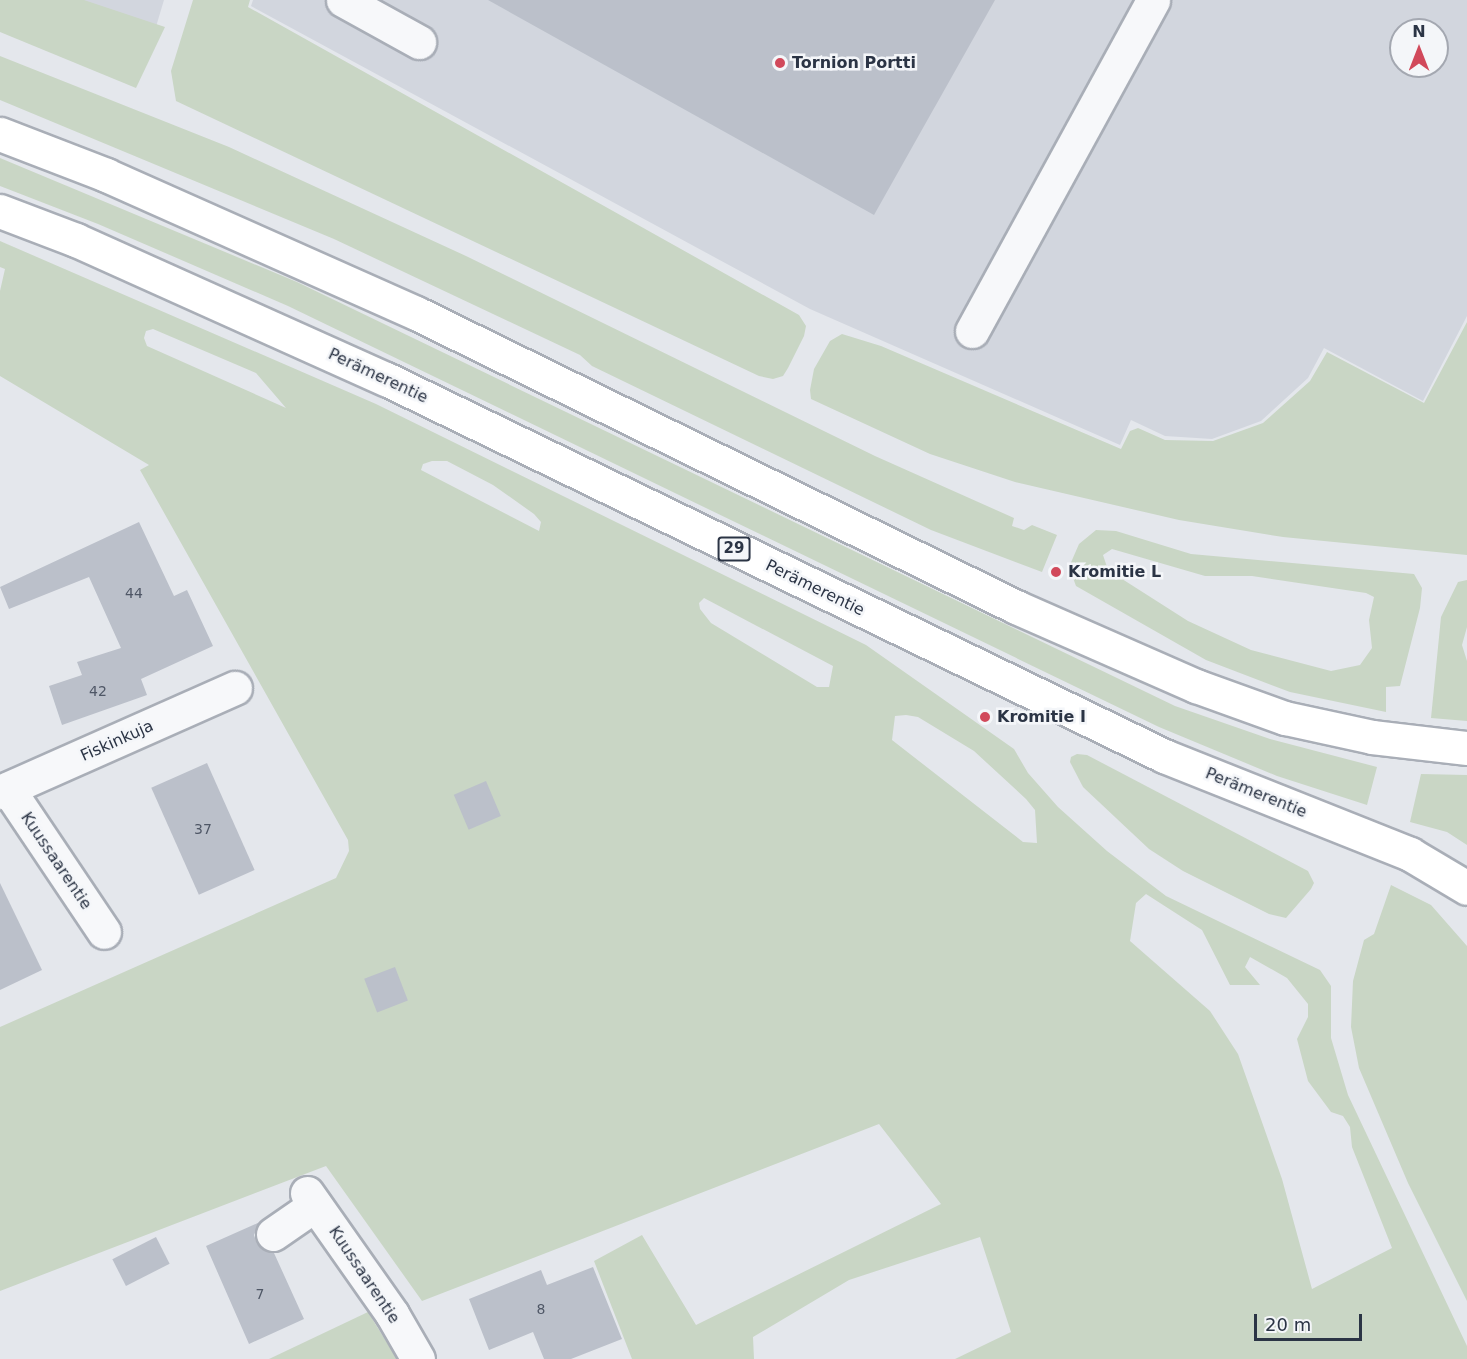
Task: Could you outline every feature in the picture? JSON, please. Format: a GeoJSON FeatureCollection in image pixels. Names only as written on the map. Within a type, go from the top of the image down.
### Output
{"type":"FeatureCollection","features":[{"type":"Feature","properties":{"kind":"highway"},"geometry":{"type":"LineString","coordinates":[[0,134],[106,175],[416,313],[1016,607],[1196,686],[1285,718],[1372,737],[1467,748]]}},
{"type":"Feature","properties":{"kind":"highway","name":"Perämerentie"},"geometry":{"type":"LineString","coordinates":[[0,211],[75,240],[386,379],[1164,756],[1410,854],[1467,888]]}},
{"type":"Feature","properties":{"kind":"street"},"geometry":{"type":"LineString","coordinates":[[344,0],[419,42]]}},
{"type":"Feature","properties":{"kind":"street"},"geometry":{"type":"LineString","coordinates":[[972,331],[1153,0]]}},
{"type":"Feature","properties":{"kind":"street","name":"Fiskinkuja"},"geometry":{"type":"LineString","coordinates":[[4,791],[235,688]]}},
{"type":"Feature","properties":{"kind":"street","name":"Kuussaarentie"},"geometry":{"type":"LineString","coordinates":[[4,791],[104,932]]}},
{"type":"Feature","properties":{"kind":"street","name":"Kuussaarentie"},"geometry":{"type":"LineString","coordinates":[[273,1234],[311,1199],[392,1314],[418,1359]]}},
{"type":"Feature","properties":{"kind":"shaded area"},"geometry":{"type":"Polygon","coordinates":[[[50,0],[164,0],[155,30],[50,0]]]}},
{"type":"Feature","properties":{"kind":"shaded area"},"geometry":{"type":"Polygon","coordinates":[[[253,0],[1467,0],[1467,316],[1423,401],[1324,348],[1308,378],[1261,421],[1212,439],[1165,436],[1131,420],[1120,445],[810,309],[251,6],[253,0]]]}},
{"type":"Feature","properties":{"kind":"green space"},"geometry":{"type":"Polygon","coordinates":[[[0,0],[84,0],[165,27],[136,88],[0,32],[0,0]]]}},
{"type":"Feature","properties":{"kind":"green space"},"geometry":{"type":"Polygon","coordinates":[[[193,0],[250,0],[248,7],[799,315],[806,326],[804,336],[783,376],[773,379],[759,376],[176,101],[171,71],[193,0]]]}},
{"type":"Feature","properties":{"kind":"green space"},"geometry":{"type":"Polygon","coordinates":[[[0,56],[229,147],[466,256],[875,456],[1014,518],[1012,526],[1024,530],[1032,525],[1057,535],[1042,572],[931,530],[592,366],[580,355],[334,239],[0,100],[0,56]]]}},
{"type":"Feature","properties":{"kind":"green space"},"geometry":{"type":"Polygon","coordinates":[[[0,158],[297,282],[1175,706],[1270,739],[1377,767],[1367,805],[1277,776],[1159,727],[288,306],[98,224],[0,186],[0,158]]]}},
{"type":"Feature","properties":{"kind":"green space"},"geometry":{"type":"Polygon","coordinates":[[[0,241],[376,404],[866,645],[1014,749],[1028,773],[1058,807],[1107,851],[1166,896],[1320,970],[1331,986],[1331,1038],[1348,1095],[1467,1346],[1467,1359],[955,1359],[1011,1332],[980,1237],[849,1280],[753,1337],[754,1359],[632,1359],[594,1261],[642,1235],[696,1325],[941,1204],[879,1124],[422,1301],[326,1166],[0,1291],[0,1027],[336,878],[349,851],[348,840],[140,470],[149,465],[0,376],[0,291],[5,269],[0,267],[0,241]],[[153,329],[146,331],[144,338],[147,346],[286,408],[256,373],[153,329]],[[432,461],[423,464],[421,470],[539,531],[541,522],[534,514],[493,485],[447,461],[432,461]],[[704,598],[699,603],[700,609],[711,623],[817,687],[829,687],[833,666],[704,598]],[[906,715],[895,716],[892,740],[1023,842],[1037,843],[1035,810],[974,751],[918,717],[906,715]],[[1146,894],[1136,903],[1130,941],[1210,1011],[1238,1054],[1282,1179],[1312,1289],[1392,1248],[1352,1147],[1350,1127],[1343,1116],[1331,1112],[1308,1081],[1297,1039],[1308,1017],[1308,1004],[1287,978],[1250,957],[1245,967],[1260,985],[1230,985],[1202,930],[1146,894]]]}},
{"type":"Feature","properties":{"kind":"green space"},"geometry":{"type":"Polygon","coordinates":[[[1467,322],[1467,555],[1283,537],[1179,520],[1015,482],[930,454],[811,399],[810,390],[814,369],[830,341],[842,334],[881,346],[1121,449],[1130,431],[1138,428],[1165,440],[1213,441],[1263,423],[1310,381],[1327,352],[1424,403],[1467,322]]]}},
{"type":"Feature","properties":{"kind":"green space"},"geometry":{"type":"Polygon","coordinates":[[[1096,530],[1116,531],[1191,554],[1414,574],[1422,588],[1420,608],[1400,686],[1386,687],[1386,712],[1290,692],[1206,660],[1076,586],[1069,567],[1079,544],[1096,530]],[[1112,549],[1103,555],[1108,570],[1188,621],[1251,650],[1331,671],[1360,665],[1372,648],[1369,620],[1374,597],[1366,593],[1252,576],[1205,576],[1112,549]]]}},
{"type":"Feature","properties":{"kind":"green space"},"geometry":{"type":"Polygon","coordinates":[[[1467,580],[1467,627],[1462,645],[1467,661],[1467,721],[1431,718],[1441,617],[1458,582],[1467,580]]]}},
{"type":"Feature","properties":{"kind":"green space"},"geometry":{"type":"Polygon","coordinates":[[[1077,754],[1087,755],[1308,871],[1314,883],[1311,889],[1286,918],[1269,914],[1183,871],[1149,849],[1083,787],[1070,762],[1071,757],[1077,754]]]}},
{"type":"Feature","properties":{"kind":"green space"},"geometry":{"type":"Polygon","coordinates":[[[1421,774],[1467,775],[1467,845],[1447,832],[1410,822],[1421,774]]]}},
{"type":"Feature","properties":{"kind":"green space"},"geometry":{"type":"Polygon","coordinates":[[[1391,885],[1431,905],[1467,946],[1467,1301],[1408,1183],[1359,1068],[1351,1027],[1353,981],[1364,940],[1374,934],[1391,885]]]}},
{"type":"Feature","properties":{"kind":"green space"},"geometry":{"type":"Polygon","coordinates":[[[368,1312],[397,1359],[269,1359],[368,1312]]]}},
{"type":"Feature","properties":{"kind":"building","name":"Tornion Portti"},"geometry":{"type":"Polygon","coordinates":[[[488,0],[995,0],[874,215],[488,0]]]}},
{"type":"Feature","properties":{"kind":"building"},"geometry":{"type":"Polygon","coordinates":[[[139,522],[174,596],[187,590],[213,646],[141,679],[147,695],[62,725],[49,686],[82,675],[77,662],[121,648],[89,577],[9,609],[0,587],[139,522]]]}},
{"type":"Feature","properties":{"kind":"building"},"geometry":{"type":"Polygon","coordinates":[[[207,763],[255,870],[199,895],[151,788],[207,763]]]}},
{"type":"Feature","properties":{"kind":"building"},"geometry":{"type":"Polygon","coordinates":[[[486,781],[501,816],[469,830],[454,795],[486,781]]]}},
{"type":"Feature","properties":{"kind":"building"},"geometry":{"type":"Polygon","coordinates":[[[0,883],[42,970],[0,990],[0,883]]]}},
{"type":"Feature","properties":{"kind":"building"},"geometry":{"type":"Polygon","coordinates":[[[395,967],[408,1001],[377,1012],[364,979],[395,967]]]}},
{"type":"Feature","properties":{"kind":"building"},"geometry":{"type":"Polygon","coordinates":[[[260,1222],[254,1235],[257,1244],[274,1253],[304,1319],[249,1344],[206,1246],[260,1222]]]}},
{"type":"Feature","properties":{"kind":"building"},"geometry":{"type":"Polygon","coordinates":[[[156,1237],[170,1264],[126,1286],[112,1259],[156,1237]]]}},
{"type":"Feature","properties":{"kind":"building"},"geometry":{"type":"Polygon","coordinates":[[[593,1267],[622,1339],[571,1359],[544,1359],[533,1332],[489,1350],[469,1299],[541,1270],[547,1285],[593,1267]]]}},
{"type":"Feature","properties":{"kind":"place","name":"Tornion Portti"},"geometry":{"type":"Point","coordinates":[780,63]}},
{"type":"Feature","properties":{"kind":"place","name":"Kromitie L"},"geometry":{"type":"Point","coordinates":[1056,572]}},
{"type":"Feature","properties":{"kind":"place","name":"Kromitie I"},"geometry":{"type":"Point","coordinates":[985,717]}}]}
